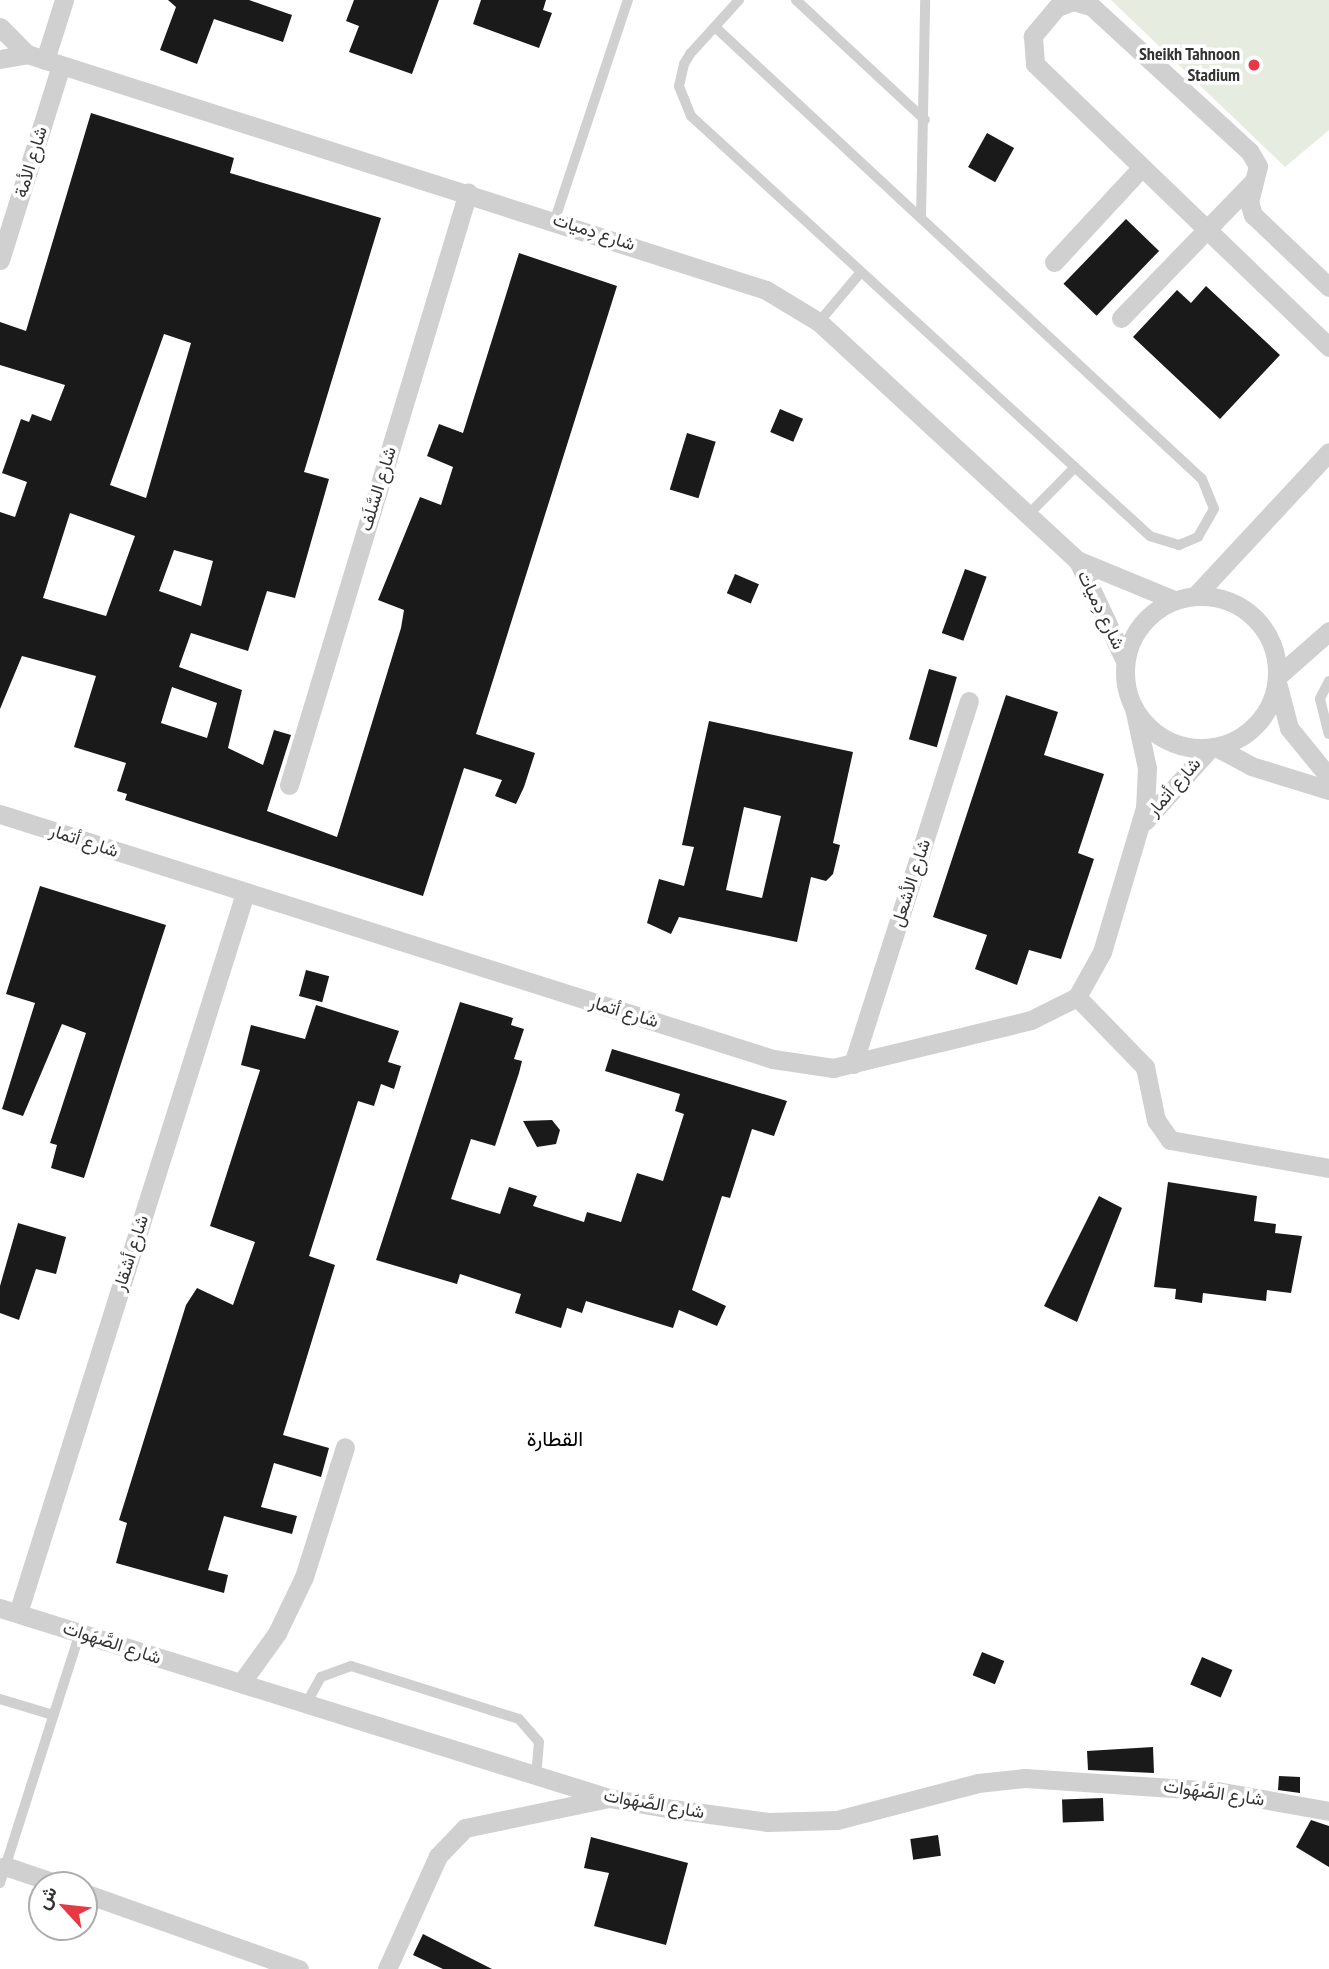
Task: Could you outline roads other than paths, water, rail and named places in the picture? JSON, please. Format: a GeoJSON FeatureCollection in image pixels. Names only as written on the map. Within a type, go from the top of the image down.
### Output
{"type":"FeatureCollection","features":[{"type":"Feature","properties":{"kind":"street","name":"شارع الأمة"},"geometry":{"type":"LineString","coordinates":[[0,260],[45,60],[64,0]]}},
{"type":"Feature","properties":{"kind":"street"},"geometry":{"type":"LineString","coordinates":[[1329,287],[1253,215],[1249,202],[1256,179],[1255,159],[1091,6],[1065,3],[1033,36],[1035,64],[1329,346]]}},
{"type":"Feature","properties":{"kind":"street","name":"شارع دِميات"},"geometry":{"type":"LineString","coordinates":[[0,27],[45,60]]}},
{"type":"Feature","properties":{"kind":"street","name":"شارع دِميات"},"geometry":{"type":"LineString","coordinates":[[0,59],[45,60],[737,278],[819,322],[1077,560],[1174,600]]}},
{"type":"Feature","properties":{"kind":"street"},"geometry":{"type":"LineString","coordinates":[[1054,262],[1142,167]]}},
{"type":"Feature","properties":{"kind":"street"},"geometry":{"type":"LineString","coordinates":[[1121,318],[1256,179]]}},
{"type":"Feature","properties":{"kind":"street","name":"شارع السَّلَف"},"geometry":{"type":"LineString","coordinates":[[289,785],[468,192]]}},
{"type":"Feature","properties":{"kind":"street"},"geometry":{"type":"LineString","coordinates":[[1196,595],[1329,452]]}},
{"type":"Feature","properties":{"kind":"street","name":"شارع دِميات"},"geometry":{"type":"LineString","coordinates":[[1077,560],[1125,660]]}},
{"type":"Feature","properties":{"kind":"street"},"geometry":{"type":"LineString","coordinates":[[1329,777],[1289,728],[1268,634],[1255,616],[1217,596],[1196,595],[1174,600],[1151,614],[1125,660],[1133,708],[1166,740],[1213,748],[1251,766],[1329,790]]}},
{"type":"Feature","properties":{"kind":"street"},"geometry":{"type":"LineString","coordinates":[[1213,748],[1257,724],[1277,678],[1329,631]]}},
{"type":"Feature","properties":{"kind":"street","name":"شارع الأشعل"},"geometry":{"type":"LineString","coordinates":[[853,1064],[969,701]]}},
{"type":"Feature","properties":{"kind":"street","name":"شارع أتمار"},"geometry":{"type":"LineString","coordinates":[[0,814],[793,1065],[853,1064],[1031,1020],[1077,997],[1102,952],[1140,828],[1147,768],[1133,708]]}},
{"type":"Feature","properties":{"kind":"street","name":"شارع أتمار"},"geometry":{"type":"LineString","coordinates":[[1140,828],[1213,748]]}},
{"type":"Feature","properties":{"kind":"street","name":"شارع أشقار"},"geometry":{"type":"LineString","coordinates":[[9,1610],[245,893]]}},
{"type":"Feature","properties":{"kind":"street"},"geometry":{"type":"LineString","coordinates":[[1077,997],[1145,1068],[1156,1119],[1170,1140],[1329,1168]]}},
{"type":"Feature","properties":{"kind":"street"},"geometry":{"type":"LineString","coordinates":[[241,1683],[278,1633],[304,1577],[345,1447]]}},
{"type":"Feature","properties":{"kind":"street","name":"شارع الصَّهَوات"},"geometry":{"type":"LineString","coordinates":[[9,1610],[609,1798],[803,1823],[872,1814],[978,1783],[1025,1778],[1217,1791],[1329,1811]]}},
{"type":"Feature","properties":{"kind":"street"},"geometry":{"type":"LineString","coordinates":[[387,1969],[438,1856],[465,1828],[609,1798]]}},
{"type":"Feature","properties":{"kind":"street"},"geometry":{"type":"LineString","coordinates":[[3,1874],[28,1879]]}},
{"type":"Feature","properties":{"kind":"street"},"geometry":{"type":"LineString","coordinates":[[98,1898],[299,1969]]}},
{"type":"Feature","properties":{"kind":"lane"},"geometry":{"type":"LineString","coordinates":[[555,219],[628,0]]}},
{"type":"Feature","properties":{"kind":"lane"},"geometry":{"type":"LineString","coordinates":[[715,27],[1202,479],[1212,498],[1211,520],[1189,543],[1158,542],[684,107],[679,86],[684,64],[715,27],[739,0]]}},
{"type":"Feature","properties":{"kind":"lane"},"geometry":{"type":"LineString","coordinates":[[796,0],[926,120]]}},
{"type":"Feature","properties":{"kind":"lane"},"geometry":{"type":"LineString","coordinates":[[921,218],[926,120],[925,0]]}},
{"type":"Feature","properties":{"kind":"lane"},"geometry":{"type":"LineString","coordinates":[[819,322],[861,272]]}},
{"type":"Feature","properties":{"kind":"lane"},"geometry":{"type":"LineString","coordinates":[[1028,515],[1075,467]]}},
{"type":"Feature","properties":{"kind":"lane"},"geometry":{"type":"LineString","coordinates":[[1329,681],[1320,699],[1329,734]]}},
{"type":"Feature","properties":{"kind":"lane"},"geometry":{"type":"LineString","coordinates":[[3,1874],[80,1633]]}},
{"type":"Feature","properties":{"kind":"lane"},"geometry":{"type":"LineString","coordinates":[[306,1704],[321,1676],[351,1666],[519,1718],[539,1742],[536,1775]]}},
{"type":"Feature","properties":{"kind":"lane"},"geometry":{"type":"LineString","coordinates":[[0,1699],[53,1715]]}},
{"type":"Feature","properties":{"kind":"place","name":"Sheikh Tahnoon Stadium"},"geometry":{"type":"Point","coordinates":[1254,65]}},
{"type":"Feature","properties":{"kind":"district","name":"القطارة"},"geometry":{"type":"Point","coordinates":[555,1439]}}]}
